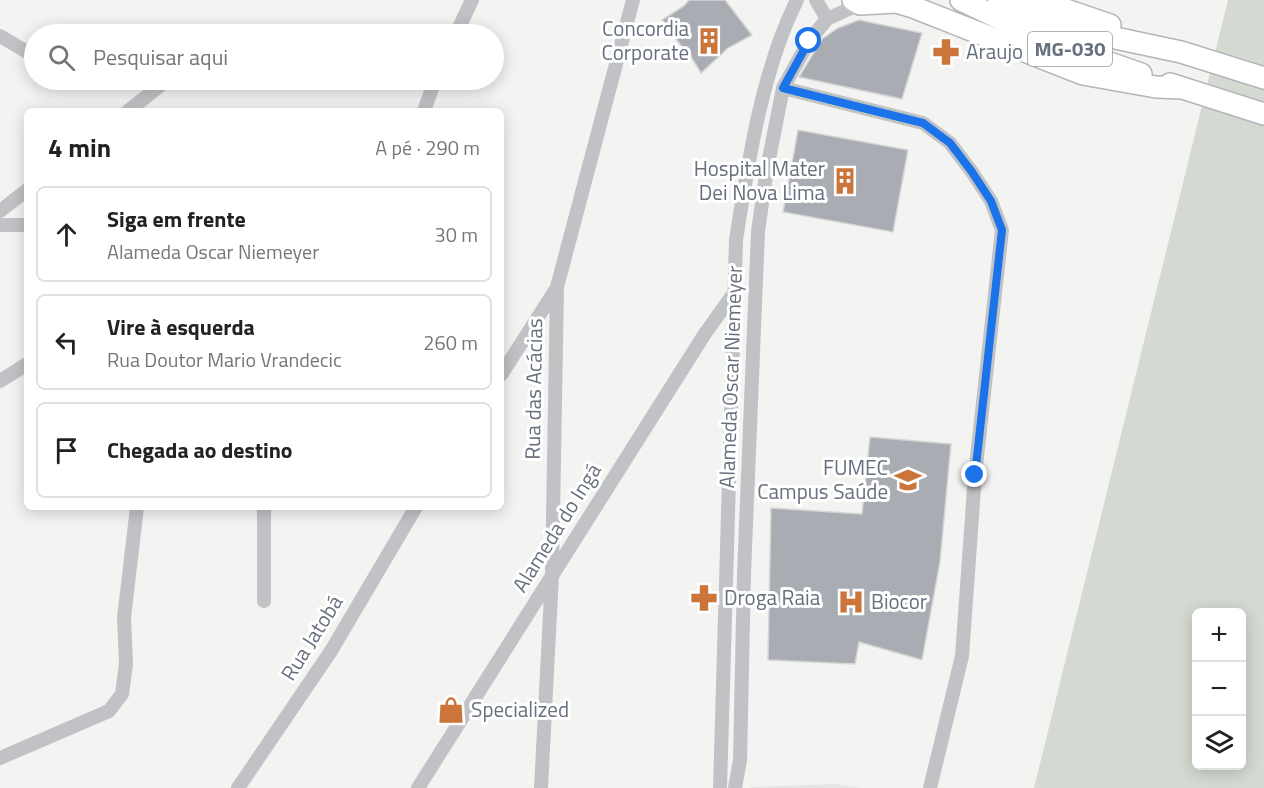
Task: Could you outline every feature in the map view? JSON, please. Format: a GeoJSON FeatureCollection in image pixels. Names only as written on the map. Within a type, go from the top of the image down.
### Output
{"type":"FeatureCollection","features":[{"type":"Feature","properties":{"kind":"highway","name":"MG-030"},"geometry":{"type":"LineString","coordinates":[[961,0],[1049,42],[1264,114]]}},
{"type":"Feature","properties":{"kind":"highway","name":"MG-030"},"geometry":{"type":"LineString","coordinates":[[999,0],[1059,26],[1181,52],[1264,78]]}},
{"type":"Feature","properties":{"kind":"highway"},"geometry":{"type":"LineString","coordinates":[[1037,0],[1138,33],[1181,52]]}},
{"type":"Feature","properties":{"kind":"highway"},"geometry":{"type":"LineString","coordinates":[[858,1],[896,2],[1083,74],[1156,87],[1182,88]]}},
{"type":"Feature","properties":{"kind":"street"},"geometry":{"type":"LineString","coordinates":[[461,24],[472,0]]}},
{"type":"Feature","properties":{"kind":"street","name":"Rua das Acácias"},"geometry":{"type":"LineString","coordinates":[[541,788],[552,575],[557,287],[633,0]]}},
{"type":"Feature","properties":{"kind":"street","name":"Alameda Oscar Niemeyer"},"geometry":{"type":"LineString","coordinates":[[720,788],[735,240],[747,165],[782,30],[797,0]]}},
{"type":"Feature","properties":{"kind":"street"},"geometry":{"type":"LineString","coordinates":[[816,0],[827,20]]}},
{"type":"Feature","properties":{"kind":"street","name":"Alameda Oscar Niemeyer"},"geometry":{"type":"LineString","coordinates":[[735,788],[740,760],[758,231],[783,88],[809,41],[827,20],[858,1]]}},
{"type":"Feature","properties":{"kind":"street"},"geometry":{"type":"LineString","coordinates":[[0,36],[24,50]]}},
{"type":"Feature","properties":{"kind":"street"},"geometry":{"type":"LineString","coordinates":[[783,88],[923,123],[950,143],[972,172],[991,201],[1002,230],[975,475],[962,656],[930,788]]}},
{"type":"Feature","properties":{"kind":"street"},"geometry":{"type":"LineString","coordinates":[[132,108],[155,90]]}},
{"type":"Feature","properties":{"kind":"street"},"geometry":{"type":"LineString","coordinates":[[425,108],[431,90]]}},
{"type":"Feature","properties":{"kind":"street"},"geometry":{"type":"LineString","coordinates":[[0,211],[24,192]]}},
{"type":"Feature","properties":{"kind":"street"},"geometry":{"type":"LineString","coordinates":[[0,225],[24,225]]}},
{"type":"Feature","properties":{"kind":"street"},"geometry":{"type":"LineString","coordinates":[[504,370],[557,287]]}},
{"type":"Feature","properties":{"kind":"street","name":"Alameda do Ingá"},"geometry":{"type":"LineString","coordinates":[[418,788],[704,335],[734,294]]}},
{"type":"Feature","properties":{"kind":"street"},"geometry":{"type":"LineString","coordinates":[[0,381],[24,366]]}},
{"type":"Feature","properties":{"kind":"street"},"geometry":{"type":"LineString","coordinates":[[0,758],[109,711],[122,694],[126,664],[124,618],[137,510]]}},
{"type":"Feature","properties":{"kind":"street"},"geometry":{"type":"LineString","coordinates":[[264,510],[264,601]]}},
{"type":"Feature","properties":{"kind":"street","name":"Rua Jatobá"},"geometry":{"type":"LineString","coordinates":[[238,788],[331,651],[414,510]]}},
{"type":"Feature","properties":{"kind":"street"},"geometry":{"type":"LineString","coordinates":[[722,696],[741,701]]}},
{"type":"Feature","properties":{"kind":"shaded area"},"geometry":{"type":"Polygon","coordinates":[[[1228,0],[1264,0],[1264,788],[1034,788],[1228,0]]]}},
{"type":"Feature","properties":{"kind":"shaded area"},"geometry":{"type":"Polygon","coordinates":[[[835,784],[862,788],[751,788],[752,787],[835,784]]]}},
{"type":"Feature","properties":{"kind":"building","name":"Concordia Corporate"},"geometry":{"type":"Polygon","coordinates":[[[689,0],[725,0],[752,35],[728,48],[701,73],[687,50],[685,51],[662,20],[684,6],[689,0]]]}},
{"type":"Feature","properties":{"kind":"building"},"geometry":{"type":"Polygon","coordinates":[[[859,20],[922,33],[902,99],[799,77],[822,39],[838,28],[859,20]]]}},
{"type":"Feature","properties":{"kind":"building","name":"Hospital Mater Dei Nova Lima"},"geometry":{"type":"Polygon","coordinates":[[[798,130],[908,150],[893,232],[783,212],[798,130]]]}},
{"type":"Feature","properties":{"kind":"building","name":"Biocor"},"geometry":{"type":"Polygon","coordinates":[[[870,437],[951,444],[940,562],[922,660],[859,642],[855,664],[768,660],[771,508],[862,514],[870,437]]]}},
{"type":"Feature","properties":{"kind":"place","name":"Concordia Corporate"},"geometry":{"type":"Point","coordinates":[709,41]}},
{"type":"Feature","properties":{"kind":"place","name":"Araujo"},"geometry":{"type":"Point","coordinates":[946,52]}},
{"type":"Feature","properties":{"kind":"place","name":"Hospital Mater Dei Nova Lima"},"geometry":{"type":"Point","coordinates":[845,181]}},
{"type":"Feature","properties":{"kind":"place","name":"FUMEC Campus Saúde"},"geometry":{"type":"Point","coordinates":[908,480]}},
{"type":"Feature","properties":{"kind":"place","name":"Droga Raia"},"geometry":{"type":"Point","coordinates":[704,598]}},
{"type":"Feature","properties":{"kind":"place","name":"Biocor"},"geometry":{"type":"Point","coordinates":[851,602]}},
{"type":"Feature","properties":{"kind":"place","name":"Specialized"},"geometry":{"type":"Point","coordinates":[451,710]}},
{"type":"Feature","properties":{"kind":"route"},"geometry":{"type":"LineString","coordinates":[[809,41],[783,88],[923,123],[950,143],[991,201],[1002,230],[975,475]]}}]}
